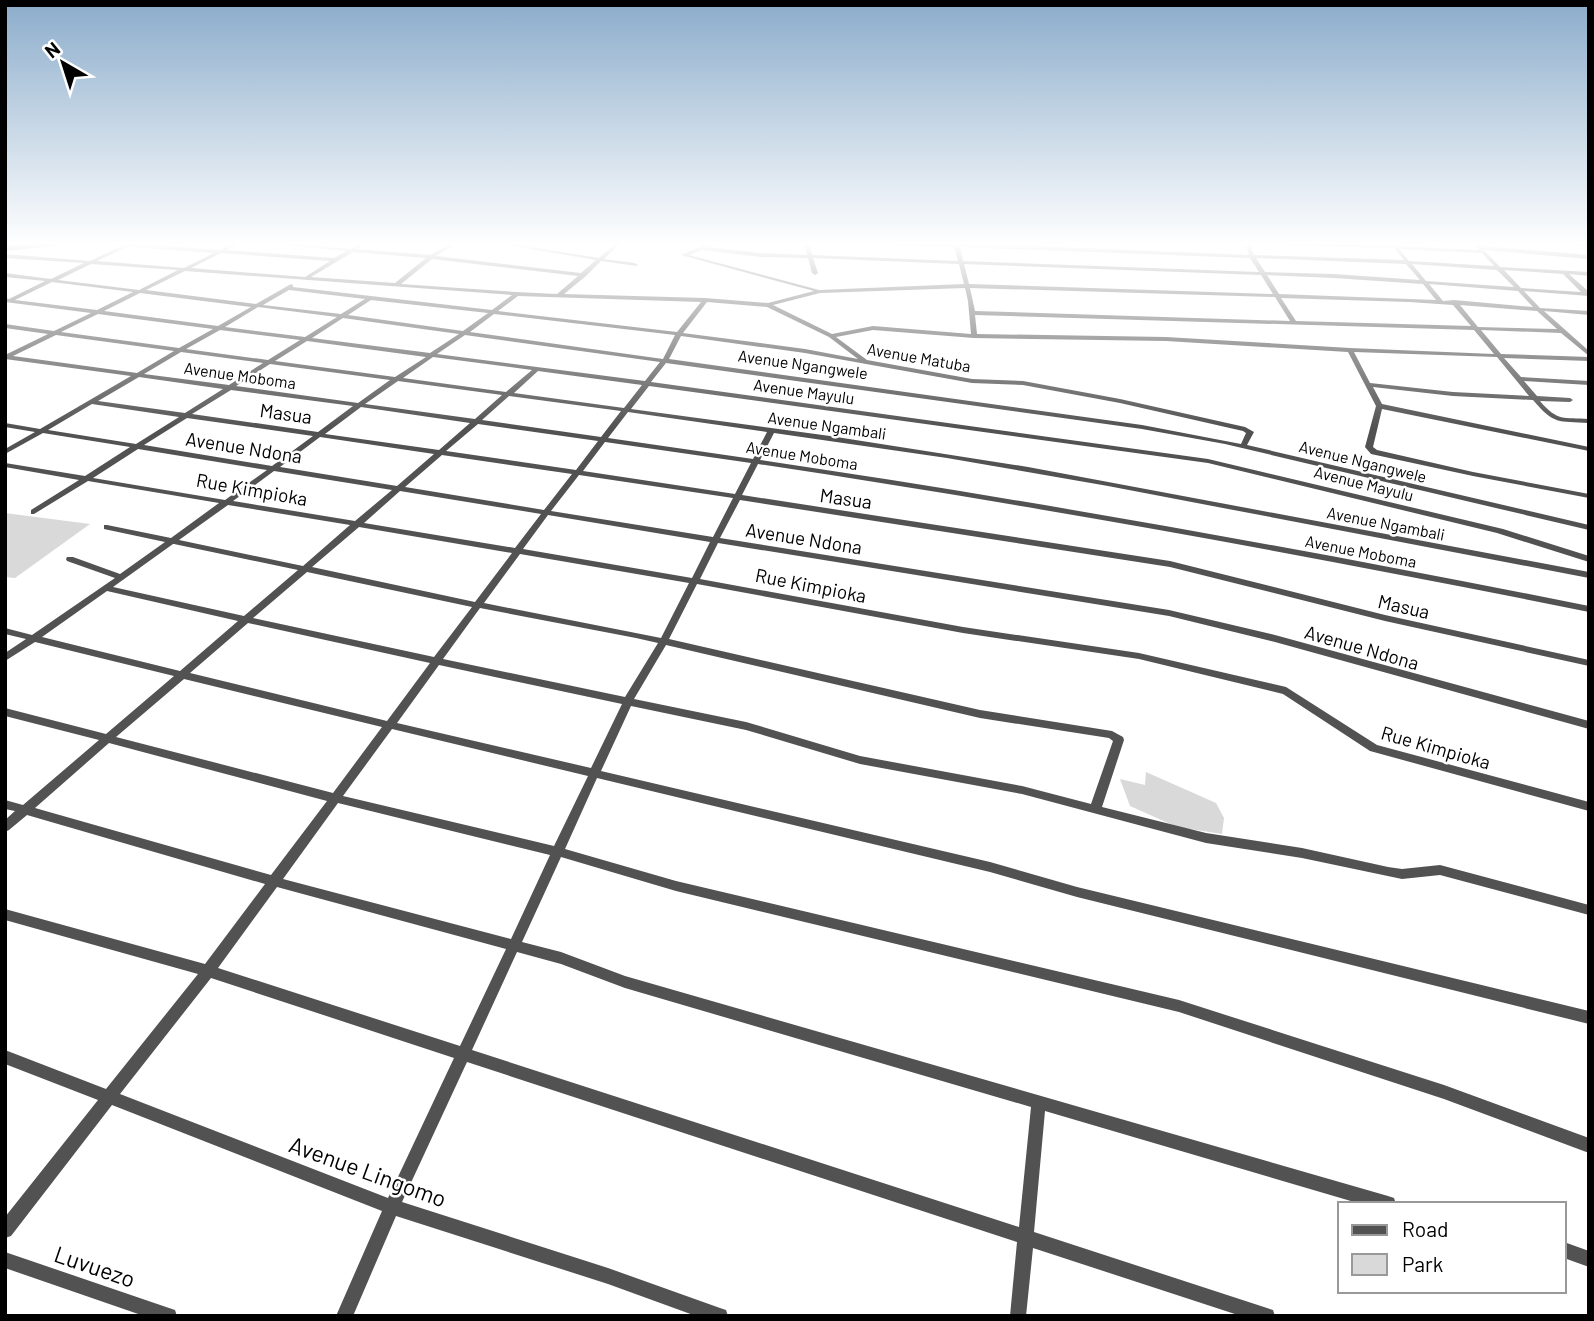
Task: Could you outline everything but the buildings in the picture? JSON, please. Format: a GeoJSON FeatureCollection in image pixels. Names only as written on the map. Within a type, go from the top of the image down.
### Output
{"type":"FeatureCollection","features":[{"type":"Feature","properties":{"kind":"street","name":"Avenue Mayulu"},"geometry":{"type":"LineString","coordinates":[[41,305],[645,383],[1208,461],[1500,531],[1589,559]]}},
{"type":"Feature","properties":{"kind":"street"},"geometry":{"type":"LineString","coordinates":[[5,357],[113,305]]}},
{"type":"Feature","properties":{"kind":"street","name":"Avenue Ngangwele"},"geometry":{"type":"LineString","coordinates":[[246,305],[666,359],[1129,425],[1243,446],[1589,528]]}},
{"type":"Feature","properties":{"kind":"street"},"geometry":{"type":"LineString","coordinates":[[34,512],[89,480],[361,305]]}},
{"type":"Feature","properties":{"kind":"street","name":"Avenue Matuba"},"geometry":{"type":"LineString","coordinates":[[423,305],[679,334],[867,362],[972,381],[1023,383],[1065,390],[1249,431],[1243,446]]}},
{"type":"Feature","properties":{"kind":"street"},"geometry":{"type":"LineString","coordinates":[[5,658],[503,305]]}},
{"type":"Feature","properties":{"kind":"street"},"geometry":{"type":"LineString","coordinates":[[5,1230],[208,971],[547,511],[666,359],[679,334],[701,305]]}},
{"type":"Feature","properties":{"kind":"street"},"geometry":{"type":"LineString","coordinates":[[764,305],[831,336],[867,362]]}},
{"type":"Feature","properties":{"kind":"street"},"geometry":{"type":"LineString","coordinates":[[971,305],[974,336]]}},
{"type":"Feature","properties":{"kind":"street"},"geometry":{"type":"LineString","coordinates":[[1284,305],[1294,322]]}},
{"type":"Feature","properties":{"kind":"street"},"geometry":{"type":"LineString","coordinates":[[1456,305],[1553,417],[1589,421]]}},
{"type":"Feature","properties":{"kind":"street"},"geometry":{"type":"LineString","coordinates":[[1486,305],[1589,313]]}},
{"type":"Feature","properties":{"kind":"street"},"geometry":{"type":"LineString","coordinates":[[1535,305],[1589,357]]}},
{"type":"Feature","properties":{"kind":"street"},"geometry":{"type":"LineString","coordinates":[[5,452],[257,306]]}},
{"type":"Feature","properties":{"kind":"street"},"geometry":{"type":"LineString","coordinates":[[973,313],[1561,331]]}},
{"type":"Feature","properties":{"kind":"street","name":"Avenue Ngambali"},"geometry":{"type":"LineString","coordinates":[[5,326],[951,457],[1192,497],[1490,558],[1589,575]]}},
{"type":"Feature","properties":{"kind":"street"},"geometry":{"type":"LineString","coordinates":[[831,336],[873,328],[974,336],[1166,339],[1350,350],[1589,357]]}},
{"type":"Feature","properties":{"kind":"street"},"geometry":{"type":"LineString","coordinates":[[1575,342],[1589,344]]}},
{"type":"Feature","properties":{"kind":"street"},"geometry":{"type":"LineString","coordinates":[[1350,350],[1379,406],[1369,447],[1374,452],[1589,496]]}},
{"type":"Feature","properties":{"kind":"street","name":"Avenue Moboma"},"geometry":{"type":"LineString","coordinates":[[5,357],[753,461],[1191,531],[1589,610]]}},
{"type":"Feature","properties":{"kind":"street"},"geometry":{"type":"LineString","coordinates":[[5,827],[358,525],[473,422],[537,370]]}},
{"type":"Feature","properties":{"kind":"street"},"geometry":{"type":"LineString","coordinates":[[1518,379],[1589,383]]}},
{"type":"Feature","properties":{"kind":"street"},"geometry":{"type":"LineString","coordinates":[[1370,385],[1453,394],[1570,400]]}},
{"type":"Feature","properties":{"kind":"street","name":"Masua"},"geometry":{"type":"LineString","coordinates":[[92,402],[577,472],[1177,566],[1385,618],[1589,663]]}},
{"type":"Feature","properties":{"kind":"street"},"geometry":{"type":"LineString","coordinates":[[1379,406],[1589,449]]}},
{"type":"Feature","properties":{"kind":"street","name":"Avenue Ndona"},"geometry":{"type":"LineString","coordinates":[[5,425],[1169,613],[1332,654],[1472,695],[1589,725]]}},
{"type":"Feature","properties":{"kind":"street"},"geometry":{"type":"LineString","coordinates":[[344,1316],[392,1207],[628,701],[663,642],[753,461],[771,431]]}},
{"type":"Feature","properties":{"kind":"street","name":"Rue Kimpioka"},"geometry":{"type":"LineString","coordinates":[[5,465],[695,581],[963,630],[1139,656],[1276,687],[1296,696],[1374,748],[1589,807]]}},
{"type":"Feature","properties":{"kind":"street"},"geometry":{"type":"LineString","coordinates":[[107,527],[663,642],[980,714],[1112,735],[1119,740],[1095,810]]}},
{"type":"Feature","properties":{"kind":"street"},"geometry":{"type":"LineString","coordinates":[[70,559],[121,577]]}},
{"type":"Feature","properties":{"kind":"street"},"geometry":{"type":"LineString","coordinates":[[106,588],[746,726],[860,760],[1022,790],[1184,834],[1262,849],[1302,853],[1402,874],[1440,870],[1520,894],[1589,910]]}},
{"type":"Feature","properties":{"kind":"street"},"geometry":{"type":"LineString","coordinates":[[5,631],[990,867],[1077,892],[1589,1018]]}},
{"type":"Feature","properties":{"kind":"street"},"geometry":{"type":"LineString","coordinates":[[5,712],[334,798],[559,852],[676,886],[1179,1006],[1444,1092],[1589,1146]]}},
{"type":"Feature","properties":{"kind":"street"},"geometry":{"type":"LineString","coordinates":[[5,804],[273,881],[561,958],[625,982],[1381,1202]]}},
{"type":"Feature","properties":{"kind":"street"},"geometry":{"type":"LineString","coordinates":[[5,914],[208,971],[1267,1316]]}},
{"type":"Feature","properties":{"kind":"street","name":"Avenue Lingomo"},"geometry":{"type":"LineString","coordinates":[[5,1057],[392,1207],[608,1276],[720,1316]]}},
{"type":"Feature","properties":{"kind":"street"},"geometry":{"type":"LineString","coordinates":[[1018,1316],[1039,1103]]}},
{"type":"Feature","properties":{"kind":"street"},"geometry":{"type":"LineString","coordinates":[[1566,1251],[1589,1258]]}},
{"type":"Feature","properties":{"kind":"street","name":"Luvuezo"},"geometry":{"type":"LineString","coordinates":[[5,1260],[169,1316]]}},
{"type":"Feature","properties":{"kind":"green space"},"geometry":{"type":"Polygon","coordinates":[[[5,513],[90,524],[15,578],[5,577],[5,513]]]}},
{"type":"Feature","properties":{"kind":"green space"},"geometry":{"type":"Polygon","coordinates":[[[1146,772],[1216,803],[1224,818],[1222,834],[1177,827],[1130,806],[1120,779],[1145,785],[1146,772]]]}}]}
